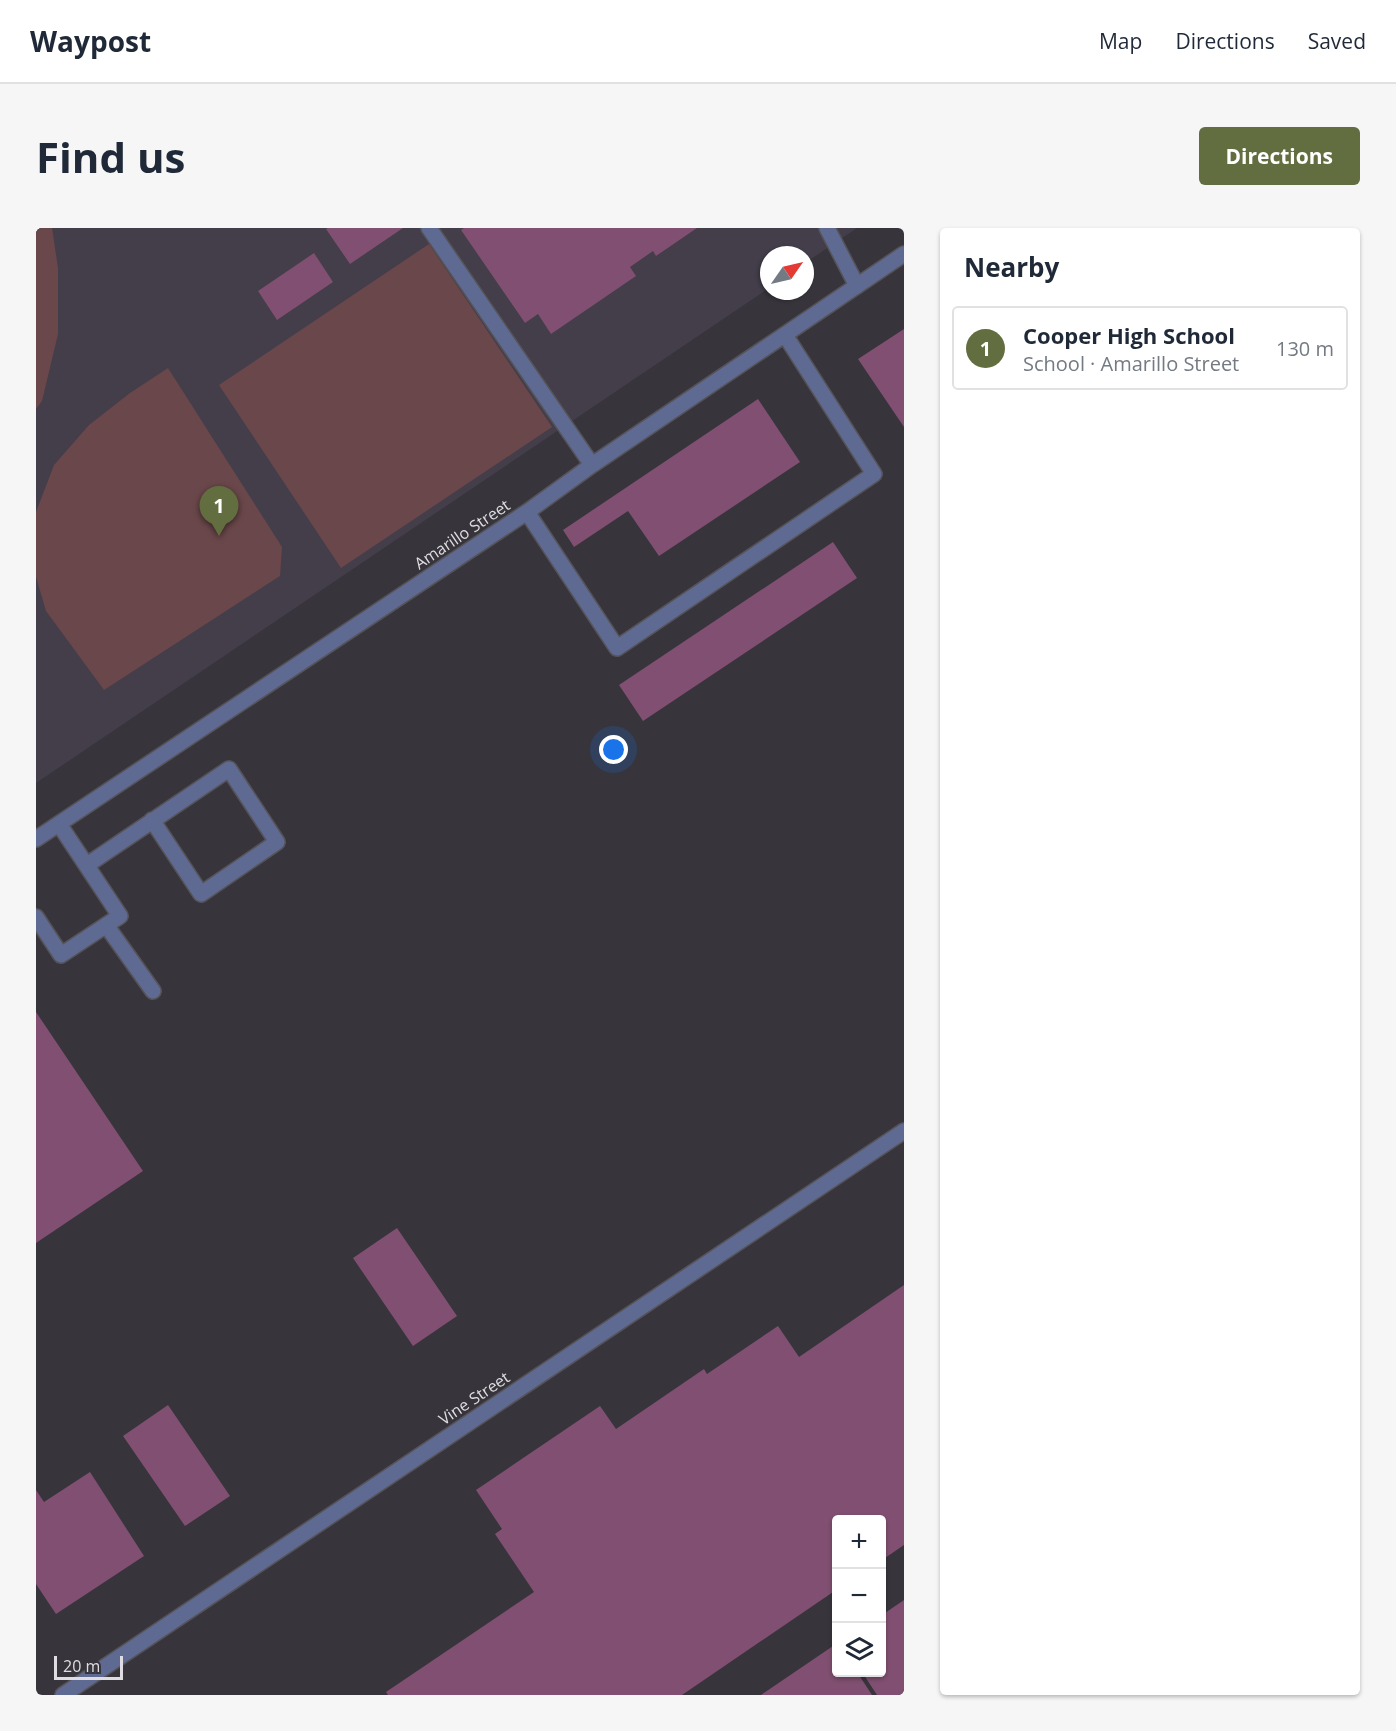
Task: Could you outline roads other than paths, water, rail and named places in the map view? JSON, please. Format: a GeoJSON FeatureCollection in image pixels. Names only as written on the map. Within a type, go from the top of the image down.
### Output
{"type":"FeatureCollection","features":[{"type":"Feature","properties":{"kind":"street"},"geometry":{"type":"LineString","coordinates":[[429,228],[592,465]]}},
{"type":"Feature","properties":{"kind":"street"},"geometry":{"type":"LineString","coordinates":[[827,228],[857,286]]}},
{"type":"Feature","properties":{"kind":"street","name":"Amarillo Street"},"geometry":{"type":"LineString","coordinates":[[36,839],[527,512],[592,465],[904,254]]}},
{"type":"Feature","properties":{"kind":"street"},"geometry":{"type":"LineString","coordinates":[[527,512],[617,648],[874,474],[785,335]]}},
{"type":"Feature","properties":{"kind":"street"},"geometry":{"type":"LineString","coordinates":[[87,865],[152,820],[228,769],[277,842],[201,894],[152,820]]}},
{"type":"Feature","properties":{"kind":"street"},"geometry":{"type":"LineString","coordinates":[[36,917],[61,955],[120,916],[59,824]]}},
{"type":"Feature","properties":{"kind":"street"},"geometry":{"type":"LineString","coordinates":[[106,925],[153,991]]}},
{"type":"Feature","properties":{"kind":"street","name":"Vine Street"},"geometry":{"type":"LineString","coordinates":[[63,1695],[904,1131]]}},
{"type":"Feature","properties":{"kind":"place","name":"Cooper High School"},"geometry":{"type":"Point","coordinates":[219,536]}}]}
